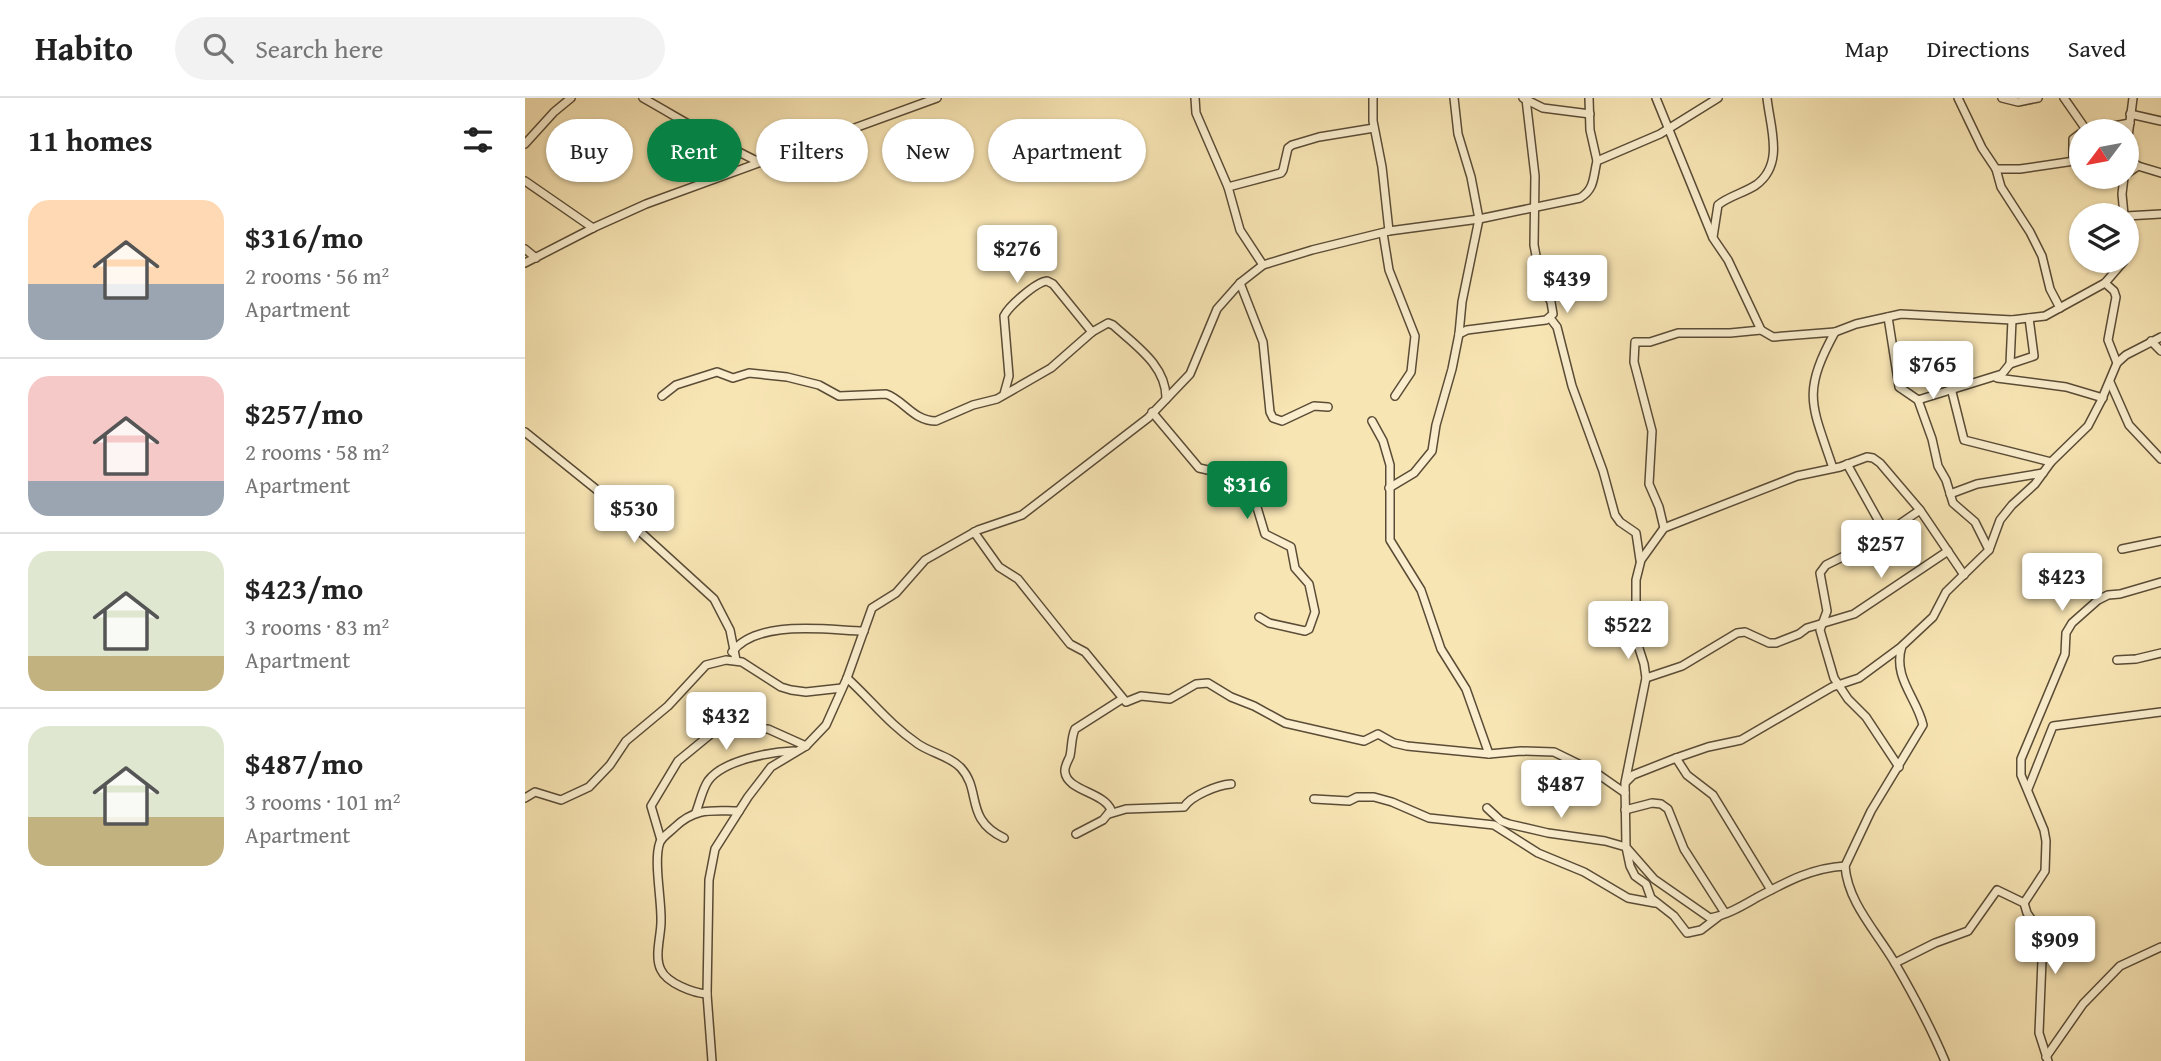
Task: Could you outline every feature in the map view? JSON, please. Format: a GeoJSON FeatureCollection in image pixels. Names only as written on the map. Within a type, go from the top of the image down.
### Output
{"type":"FeatureCollection","features":[{"type":"Feature","properties":{"kind":"street"},"geometry":{"type":"LineString","coordinates":[[525,144],[554,112],[571,98]]}},
{"type":"Feature","properties":{"kind":"street"},"geometry":{"type":"LineString","coordinates":[[643,98],[756,161]]}},
{"type":"Feature","properties":{"kind":"street"},"geometry":{"type":"LineString","coordinates":[[868,123],[937,98]]}},
{"type":"Feature","properties":{"kind":"street"},"geometry":{"type":"LineString","coordinates":[[1195,98],[1196,113],[1229,187],[1240,230],[1263,265]]}},
{"type":"Feature","properties":{"kind":"street"},"geometry":{"type":"LineString","coordinates":[[1373,98],[1374,128],[1381,155],[1389,270],[1415,336],[1411,372],[1395,396]]}},
{"type":"Feature","properties":{"kind":"street"},"geometry":{"type":"LineString","coordinates":[[1389,488],[1414,473],[1430,455],[1459,334],[1462,302],[1479,219],[1471,177],[1458,134],[1454,98]]}},
{"type":"Feature","properties":{"kind":"street"},"geometry":{"type":"LineString","coordinates":[[712,1061],[707,994],[709,880],[718,842],[771,767],[806,746],[826,725],[847,678],[871,610],[896,593],[920,564],[974,531],[1021,515],[1066,482],[1166,400],[1191,373],[1217,309],[1240,283],[1263,265],[1386,232],[1535,208],[1580,198],[1589,192],[1594,182],[1597,161],[1591,138],[1589,98]]}},
{"type":"Feature","properties":{"kind":"street"},"geometry":{"type":"LineString","coordinates":[[1656,98],[1713,238],[1728,260],[1761,330],[1773,337],[1835,332],[1856,324],[1916,313],[2012,320],[2045,316],[2105,283],[2114,273]]}},
{"type":"Feature","properties":{"kind":"street"},"geometry":{"type":"LineString","coordinates":[[1597,161],[1668,129],[1718,98]]}},
{"type":"Feature","properties":{"kind":"street"},"geometry":{"type":"LineString","coordinates":[[1713,238],[1718,205],[1756,185],[1771,167],[1774,145],[1767,98]]}},
{"type":"Feature","properties":{"kind":"street"},"geometry":{"type":"LineString","coordinates":[[1958,98],[1982,148],[1996,169],[2001,187],[2042,256],[2050,289],[2060,308]]}},
{"type":"Feature","properties":{"kind":"street"},"geometry":{"type":"LineString","coordinates":[[2005,98],[2038,98]]}},
{"type":"Feature","properties":{"kind":"street"},"geometry":{"type":"LineString","coordinates":[[2064,98],[2076,119]]}},
{"type":"Feature","properties":{"kind":"street"},"geometry":{"type":"LineString","coordinates":[[2130,119],[2133,98]]}},
{"type":"Feature","properties":{"kind":"street"},"geometry":{"type":"LineString","coordinates":[[1525,99],[1543,108],[1590,114]]}},
{"type":"Feature","properties":{"kind":"street"},"geometry":{"type":"LineString","coordinates":[[1525,99],[1535,176],[1534,245],[1541,282],[1553,307],[1550,318]]}},
{"type":"Feature","properties":{"kind":"street"},"geometry":{"type":"LineString","coordinates":[[2130,114],[2161,121]]}},
{"type":"Feature","properties":{"kind":"street"},"geometry":{"type":"LineString","coordinates":[[1229,187],[1281,173],[1288,148],[1292,145],[1319,137],[1374,128]]}},
{"type":"Feature","properties":{"kind":"street"},"geometry":{"type":"LineString","coordinates":[[1996,169],[2019,169],[2069,161]]}},
{"type":"Feature","properties":{"kind":"street"},"geometry":{"type":"LineString","coordinates":[[525,263],[646,204],[756,164]]}},
{"type":"Feature","properties":{"kind":"street"},"geometry":{"type":"LineString","coordinates":[[2139,166],[2161,173]]}},
{"type":"Feature","properties":{"kind":"street"},"geometry":{"type":"LineString","coordinates":[[525,181],[593,228]]}},
{"type":"Feature","properties":{"kind":"street"},"geometry":{"type":"LineString","coordinates":[[2139,215],[2161,214]]}},
{"type":"Feature","properties":{"kind":"street"},"geometry":{"type":"LineString","coordinates":[[525,249],[536,258]]}},
{"type":"Feature","properties":{"kind":"street"},"geometry":{"type":"LineString","coordinates":[[1004,395],[1009,376],[1004,316],[1009,308],[1036,284],[1047,281],[1053,284],[1093,332]]}},
{"type":"Feature","properties":{"kind":"street"},"geometry":{"type":"LineString","coordinates":[[1240,283],[1263,342],[1270,412],[1273,418],[1282,421],[1314,406],[1328,407]]}},
{"type":"Feature","properties":{"kind":"street"},"geometry":{"type":"LineString","coordinates":[[2105,283],[2114,291],[2116,297],[2108,340],[2117,363]]}},
{"type":"Feature","properties":{"kind":"street"},"geometry":{"type":"LineString","coordinates":[[1888,317],[1899,387],[1918,400],[1933,439],[1938,466],[1947,480],[1956,506],[1975,522],[1989,550]]}},
{"type":"Feature","properties":{"kind":"street"},"geometry":{"type":"LineString","coordinates":[[1459,334],[1467,330],[1550,318]]}},
{"type":"Feature","properties":{"kind":"street"},"geometry":{"type":"LineString","coordinates":[[1550,318],[1557,327],[1572,386],[1603,471],[1615,515],[1636,533],[1641,560]]}},
{"type":"Feature","properties":{"kind":"street"},"geometry":{"type":"LineString","coordinates":[[1918,400],[2002,374],[2010,364],[2034,356],[2029,318]]}},
{"type":"Feature","properties":{"kind":"street"},"geometry":{"type":"LineString","coordinates":[[2010,364],[2012,320]]}},
{"type":"Feature","properties":{"kind":"street"},"geometry":{"type":"LineString","coordinates":[[663,396],[676,385],[715,372],[733,378],[749,373],[787,377],[819,385],[839,396],[890,395],[910,412],[933,422],[1004,395],[1057,364],[1093,332],[1108,323],[1156,366],[1166,387],[1166,400]]}},
{"type":"Feature","properties":{"kind":"street"},"geometry":{"type":"LineString","coordinates":[[1664,528],[1649,484],[1652,431],[1634,362],[1635,342],[1650,342],[1678,333],[1761,330]]}},
{"type":"Feature","properties":{"kind":"street"},"geometry":{"type":"LineString","coordinates":[[1833,468],[1815,413],[1812,393],[1816,374],[1835,332]]}},
{"type":"Feature","properties":{"kind":"street"},"geometry":{"type":"LineString","coordinates":[[1625,783],[1633,775],[1676,758],[1741,740],[1838,685],[1859,678],[1902,646],[1934,617],[1946,592],[1989,550],[2000,520],[2012,505],[2035,484],[2051,461],[2088,426],[2117,363],[2126,355],[2161,337]]}},
{"type":"Feature","properties":{"kind":"street"},"geometry":{"type":"LineString","coordinates":[[2151,341],[2161,351]]}},
{"type":"Feature","properties":{"kind":"street"},"geometry":{"type":"LineString","coordinates":[[1993,377],[2066,387],[2102,398]]}},
{"type":"Feature","properties":{"kind":"street"},"geometry":{"type":"LineString","coordinates":[[2110,381],[2129,425],[2161,459]]}},
{"type":"Feature","properties":{"kind":"street"},"geometry":{"type":"LineString","coordinates":[[1951,388],[1964,440],[2051,461]]}},
{"type":"Feature","properties":{"kind":"street"},"geometry":{"type":"LineString","coordinates":[[1152,412],[1199,468],[1221,473],[1236,491],[1256,503],[1265,534],[1291,548],[1295,568],[1309,584],[1315,609],[1309,629],[1305,631],[1269,623],[1259,617]]}},
{"type":"Feature","properties":{"kind":"street"},"geometry":{"type":"LineString","coordinates":[[1372,421],[1383,442],[1389,465],[1389,540],[1421,590],[1441,649],[1466,689],[1489,754]]}},
{"type":"Feature","properties":{"kind":"street"},"geometry":{"type":"LineString","coordinates":[[525,432],[602,494],[619,516],[635,527],[714,599],[730,629],[736,660]]}},
{"type":"Feature","properties":{"kind":"street"},"geometry":{"type":"LineString","coordinates":[[1655,903],[1646,884],[1635,876],[1630,866],[1626,847],[1625,783],[1646,678],[1636,639],[1636,580],[1641,560],[1664,528],[1797,477],[1867,457],[1873,458],[1886,469],[1920,510],[1964,575]]}},
{"type":"Feature","properties":{"kind":"street"},"geometry":{"type":"LineString","coordinates":[[1847,464],[1886,534]]}},
{"type":"Feature","properties":{"kind":"street"},"geometry":{"type":"LineString","coordinates":[[1951,494],[1977,484],[2043,473]]}},
{"type":"Feature","properties":{"kind":"street"},"geometry":{"type":"LineString","coordinates":[[1899,767],[1867,717],[1847,699],[1838,685],[1821,634],[1827,611],[1820,577],[1824,567],[1886,534],[1920,510]]}},
{"type":"Feature","properties":{"kind":"street"},"geometry":{"type":"LineString","coordinates":[[974,531],[999,567],[1018,579],[1070,644],[1085,652],[1122,699],[1130,702],[1141,696],[1170,699],[1196,684],[1208,683],[1285,723],[1364,741],[1378,734],[1394,743],[1407,746],[1489,754],[1554,752],[1595,772],[1625,793]]}},
{"type":"Feature","properties":{"kind":"street"},"geometry":{"type":"LineString","coordinates":[[2122,549],[2161,541]]}},
{"type":"Feature","properties":{"kind":"street"},"geometry":{"type":"LineString","coordinates":[[1646,678],[1682,666],[1737,633],[1745,632],[1772,643],[1861,611],[1948,551]]}},
{"type":"Feature","properties":{"kind":"street"},"geometry":{"type":"LineString","coordinates":[[2024,903],[2042,877],[2046,865],[2045,835],[2020,768],[2065,654],[2066,633],[2072,623],[2098,600],[2161,582]]}},
{"type":"Feature","properties":{"kind":"street"},"geometry":{"type":"LineString","coordinates":[[726,660],[743,640],[776,630],[864,631]]}},
{"type":"Feature","properties":{"kind":"street"},"geometry":{"type":"LineString","coordinates":[[1902,646],[1900,672],[1923,725],[1871,811],[1845,866],[1856,903],[1895,963],[1945,1061]]}},
{"type":"Feature","properties":{"kind":"street"},"geometry":{"type":"LineString","coordinates":[[2117,660],[2161,653]]}},
{"type":"Feature","properties":{"kind":"street"},"geometry":{"type":"LineString","coordinates":[[525,798],[535,792],[561,800],[589,787],[612,762],[626,741],[668,706],[706,665],[736,660],[747,664],[781,687],[791,690],[806,692],[842,688]]}},
{"type":"Feature","properties":{"kind":"street"},"geometry":{"type":"LineString","coordinates":[[847,678],[889,723],[922,747],[959,765],[969,782],[978,813],[992,832],[1005,838]]}},
{"type":"Feature","properties":{"kind":"street"},"geometry":{"type":"LineString","coordinates":[[1109,814],[1111,810],[1106,802],[1080,788],[1066,776],[1065,770],[1074,731],[1122,699]]}},
{"type":"Feature","properties":{"kind":"street"},"geometry":{"type":"LineString","coordinates":[[2038,717],[2053,726],[2161,712]]}},
{"type":"Feature","properties":{"kind":"street"},"geometry":{"type":"LineString","coordinates":[[2028,789],[2053,726]]}},
{"type":"Feature","properties":{"kind":"street"},"geometry":{"type":"LineString","coordinates":[[707,994],[697,993],[674,982],[665,976],[659,966],[661,925],[657,860],[661,840],[651,806],[678,761],[720,728],[768,729],[806,746]]}},
{"type":"Feature","properties":{"kind":"street"},"geometry":{"type":"LineString","coordinates":[[696,812],[706,784],[719,770],[770,752],[798,751]]}},
{"type":"Feature","properties":{"kind":"street"},"geometry":{"type":"LineString","coordinates":[[1676,758],[1687,775],[1713,795],[1771,890]]}},
{"type":"Feature","properties":{"kind":"street"},"geometry":{"type":"LineString","coordinates":[[1076,834],[1109,814],[1126,809],[1184,807],[1191,798],[1221,785],[1231,784]]}},
{"type":"Feature","properties":{"kind":"street"},"geometry":{"type":"LineString","coordinates":[[1314,799],[1350,801],[1357,797],[1374,797],[1429,818],[1494,825],[1538,853],[1584,872],[1628,898],[1655,903],[1674,916],[1689,934],[1771,890],[1817,869],[1845,866]]}},
{"type":"Feature","properties":{"kind":"street"},"geometry":{"type":"LineString","coordinates":[[1625,810],[1652,803],[1661,804],[1668,809],[1684,849],[1722,915]]}},
{"type":"Feature","properties":{"kind":"street"},"geometry":{"type":"LineString","coordinates":[[1487,808],[1509,824],[1626,847],[1660,884],[1706,917],[1722,915]]}},
{"type":"Feature","properties":{"kind":"street"},"geometry":{"type":"LineString","coordinates":[[661,840],[683,819],[696,812],[739,811]]}},
{"type":"Feature","properties":{"kind":"street"},"geometry":{"type":"LineString","coordinates":[[1895,963],[1935,943],[1968,931],[1997,890],[2024,903],[2027,913],[2043,936],[2039,1021],[2041,1042],[2047,1059]]}},
{"type":"Feature","properties":{"kind":"street"},"geometry":{"type":"LineString","coordinates":[[2047,1059],[2083,1004],[2120,965],[2161,947]]}}]}
